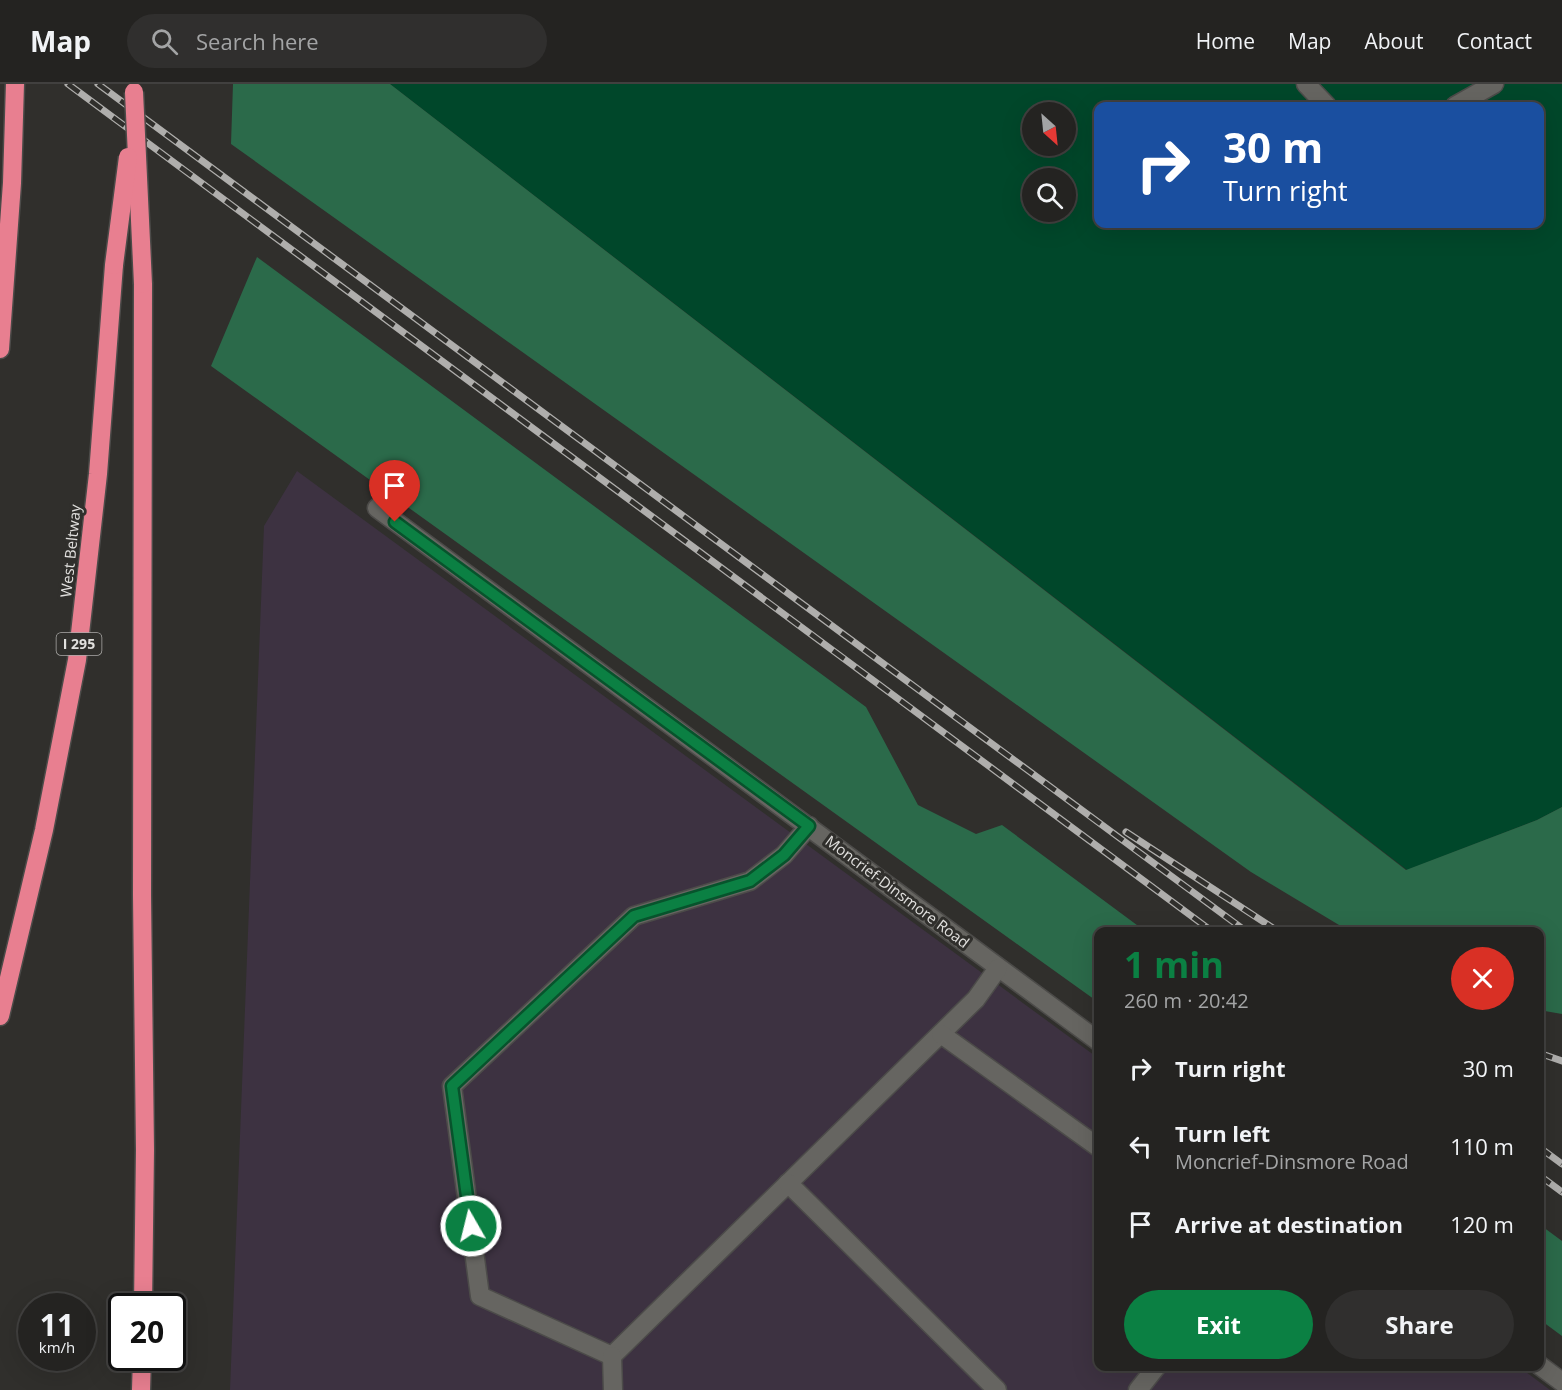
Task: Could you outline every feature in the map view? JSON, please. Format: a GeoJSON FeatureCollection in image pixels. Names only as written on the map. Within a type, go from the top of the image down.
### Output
{"type":"FeatureCollection","features":[{"type":"Feature","properties":{"kind":"highway"},"geometry":{"type":"LineString","coordinates":[[0,349],[12,183],[15,84]]}},
{"type":"Feature","properties":{"kind":"highway"},"geometry":{"type":"LineString","coordinates":[[134,88],[143,284],[141,848],[145,1150],[143,1293]]}},
{"type":"Feature","properties":{"kind":"highway","name":"West Beltway"},"geometry":{"type":"LineString","coordinates":[[0,1016],[44,830],[77,660],[98,474],[114,265],[134,88]]}},
{"type":"Feature","properties":{"kind":"highway"},"geometry":{"type":"LineString","coordinates":[[141,1390],[142,1371]]}},
{"type":"Feature","properties":{"kind":"street"},"geometry":{"type":"LineString","coordinates":[[1306,84],[1323,102]]}},
{"type":"Feature","properties":{"kind":"street"},"geometry":{"type":"LineString","coordinates":[[1462,102],[1494,84]]}},
{"type":"Feature","properties":{"kind":"street","name":"Moncrief-Dinsmore Road"},"geometry":{"type":"LineString","coordinates":[[377,508],[1094,1038]]}},
{"type":"Feature","properties":{"kind":"street"},"geometry":{"type":"LineString","coordinates":[[612,1356],[480,1296],[452,1086],[634,916],[750,881],[784,855],[809,826]]}},
{"type":"Feature","properties":{"kind":"street"},"geometry":{"type":"LineString","coordinates":[[613,1390],[612,1356],[942,1034],[976,999],[999,968]]}},
{"type":"Feature","properties":{"kind":"street"},"geometry":{"type":"LineString","coordinates":[[942,1034],[1094,1144]]}},
{"type":"Feature","properties":{"kind":"street"},"geometry":{"type":"LineString","coordinates":[[788,1184],[998,1390]]}},
{"type":"Feature","properties":{"kind":"street"},"geometry":{"type":"LineString","coordinates":[[1544,1369],[1562,1382]]}},
{"type":"Feature","properties":{"kind":"street"},"geometry":{"type":"LineString","coordinates":[[1138,1390],[1155,1377]]}},
{"type":"Feature","properties":{"kind":"shaded area"},"geometry":{"type":"Polygon","coordinates":[[[297,471],[1094,1055],[1094,1371],[1525,1371],[1550,1390],[230,1390],[264,526],[297,471]]]}},
{"type":"Feature","properties":{"kind":"green space"},"geometry":{"type":"Polygon","coordinates":[[[233,84],[390,84],[1406,870],[1537,820],[1562,807],[1562,1014],[1544,1011],[1544,927],[1342,927],[1251,872],[231,144],[233,84]]]}},
{"type":"Feature","properties":{"kind":"green space"},"geometry":{"type":"Polygon","coordinates":[[[390,84],[1562,84],[1562,807],[1537,820],[1407,870],[390,84]]]}},
{"type":"Feature","properties":{"kind":"green space"},"geometry":{"type":"Polygon","coordinates":[[[257,257],[866,707],[918,805],[976,834],[1002,825],[1140,927],[1094,927],[1094,999],[211,366],[257,257]]]}},
{"type":"Feature","properties":{"kind":"green space"},"geometry":{"type":"Polygon","coordinates":[[[1544,1228],[1562,1241],[1562,1336],[1544,1323],[1544,1228]]]}},
{"type":"Feature","properties":{"kind":"railway"},"geometry":{"type":"LineString","coordinates":[[68,84],[1206,927]]}},
{"type":"Feature","properties":{"kind":"railway"},"geometry":{"type":"LineString","coordinates":[[98,84],[1240,927]]}},
{"type":"Feature","properties":{"kind":"railway"},"geometry":{"type":"LineString","coordinates":[[1126,832],[1271,927]]}},
{"type":"Feature","properties":{"kind":"railway"},"geometry":{"type":"LineString","coordinates":[[1544,1055],[1562,1061]]}},
{"type":"Feature","properties":{"kind":"railway"},"geometry":{"type":"LineString","coordinates":[[1544,1151],[1562,1164]]}},
{"type":"Feature","properties":{"kind":"railway"},"geometry":{"type":"LineString","coordinates":[[1544,1179],[1562,1192]]}},
{"type":"Feature","properties":{"kind":"route"},"geometry":{"type":"LineString","coordinates":[[395,522],[809,826],[784,855],[750,881],[634,916],[452,1086],[471,1226]]}}]}
